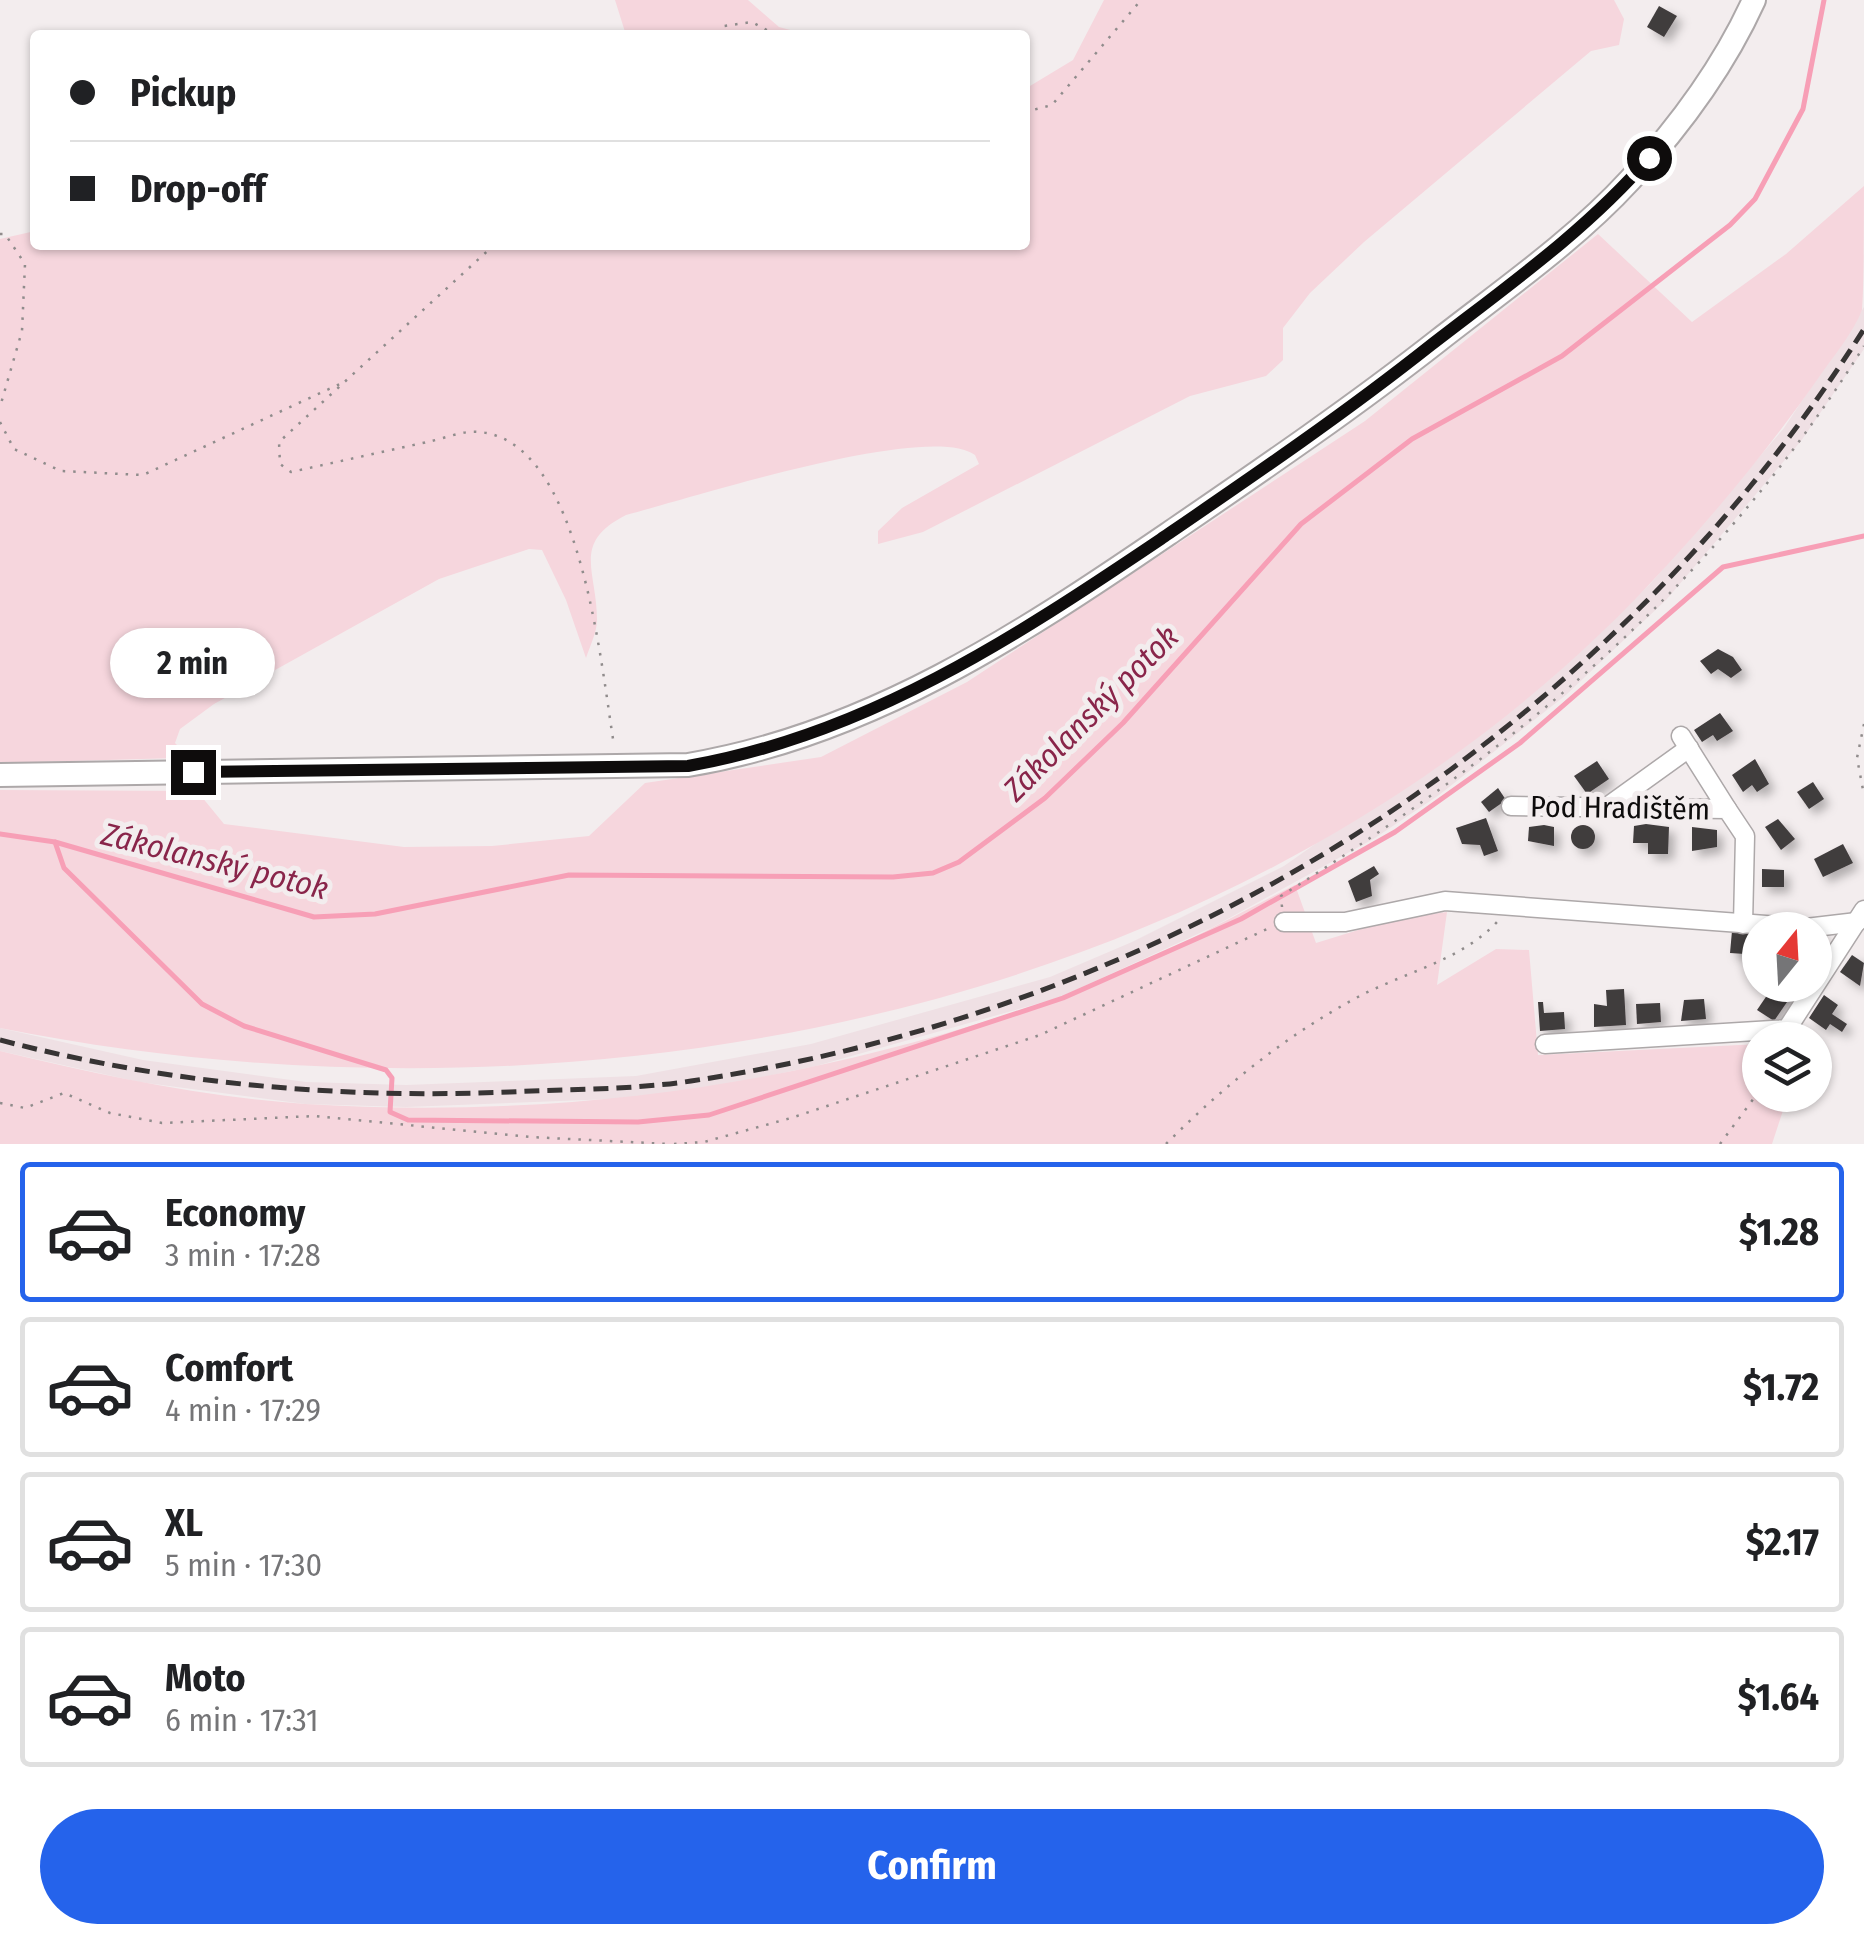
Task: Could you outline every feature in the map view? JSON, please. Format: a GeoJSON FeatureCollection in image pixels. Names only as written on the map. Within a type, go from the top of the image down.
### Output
{"type":"FeatureCollection","features":[{"type":"Feature","properties":{"kind":"main road"},"geometry":{"type":"LineString","coordinates":[[0,775],[688,766],[741,756],[867,714],[929,685],[1088,588],[1340,417],[1520,276],[1627,184],[1700,93],[1754,0]]}},
{"type":"Feature","properties":{"kind":"street"},"geometry":{"type":"LineString","coordinates":[[1606,808],[1685,742],[1727,809]]}},
{"type":"Feature","properties":{"kind":"street","name":"Pod Hradištěm"},"geometry":{"type":"LineString","coordinates":[[1511,806],[1727,809],[1745,836],[1743,912]]}},
{"type":"Feature","properties":{"kind":"street"},"geometry":{"type":"LineString","coordinates":[[1283,914],[1345,922],[1444,901],[1742,924]]}},
{"type":"Feature","properties":{"kind":"street"},"geometry":{"type":"LineString","coordinates":[[1832,922],[1860,916]]}},
{"type":"Feature","properties":{"kind":"street"},"geometry":{"type":"LineString","coordinates":[[1545,1044],[1786,1029],[1860,916]]}},
{"type":"Feature","properties":{"kind":"path"},"geometry":{"type":"LineString","coordinates":[[1030,111],[1052,105],[1142,0]]}},
{"type":"Feature","properties":{"kind":"path"},"geometry":{"type":"LineString","coordinates":[[726,30],[724,26],[752,22],[767,30]]}},
{"type":"Feature","properties":{"kind":"path"},"geometry":{"type":"LineString","coordinates":[[0,234],[5,234],[24,264],[22,332],[0,407]]}},
{"type":"Feature","properties":{"kind":"path"},"geometry":{"type":"LineString","coordinates":[[489,250],[279,442],[280,464],[292,472],[477,431],[510,439],[532,462],[566,516],[595,615],[618,766]]}},
{"type":"Feature","properties":{"kind":"path"},"geometry":{"type":"LineString","coordinates":[[674,1144],[704,1142],[791,1118],[1040,1035],[1283,914],[1280,896],[1390,827],[1494,752],[1642,624],[1707,558],[1780,467],[1864,346]]}},
{"type":"Feature","properties":{"kind":"path"},"geometry":{"type":"LineString","coordinates":[[0,422],[14,448],[61,471],[143,475],[348,380]]}},
{"type":"Feature","properties":{"kind":"path"},"geometry":{"type":"LineString","coordinates":[[1864,724],[1856,758],[1864,795]]}},
{"type":"Feature","properties":{"kind":"path"},"geometry":{"type":"LineString","coordinates":[[1166,1144],[1268,1051],[1357,997],[1480,941],[1503,915]]}},
{"type":"Feature","properties":{"kind":"path"},"geometry":{"type":"LineString","coordinates":[[0,1103],[24,1108],[64,1093],[110,1113],[162,1123],[334,1117],[530,1137],[668,1144]]}},
{"type":"Feature","properties":{"kind":"path"},"geometry":{"type":"LineString","coordinates":[[1720,1144],[1744,1112]]}},
{"type":"Feature","properties":{"kind":"shaded area"},"geometry":{"type":"Polygon","coordinates":[[[615,0],[748,0],[779,27],[790,30],[624,30],[615,0]]]}},
{"type":"Feature","properties":{"kind":"shaded area"},"geometry":{"type":"Polygon","coordinates":[[[1104,0],[1614,0],[1624,19],[1619,45],[1591,51],[1364,242],[1310,293],[1283,328],[1283,360],[1266,376],[1190,396],[923,532],[878,544],[878,531],[902,508],[979,464],[975,455],[949,447],[861,455],[626,515],[598,536],[593,547],[597,620],[586,658],[566,600],[542,550],[529,549],[439,579],[214,704],[180,729],[175,743],[185,753],[213,757],[0,763],[0,239],[30,232],[30,250],[1030,250],[1030,86],[1073,60],[1104,0]]]}},
{"type":"Feature","properties":{"kind":"shaded area"},"geometry":{"type":"Polygon","coordinates":[[[1864,186],[1863,300],[1858,319],[1766,449],[1669,563],[1504,718],[1318,843],[1115,939],[899,1008],[676,1051],[449,1068],[222,1060],[0,1028],[0,790],[197,791],[224,824],[404,847],[492,846],[589,836],[645,783],[821,757],[967,682],[1365,421],[1598,234],[1692,322],[1786,254],[1864,186]]]}},
{"type":"Feature","properties":{"kind":"shaded area"},"geometry":{"type":"Polygon","coordinates":[[[1864,307],[1864,349],[1801,441],[1667,599],[1566,695],[1439,795],[1375,838],[1213,927],[1058,998],[816,1066],[696,1091],[638,1098],[406,1107],[305,1104],[139,1082],[0,1051],[0,1028],[143,1060],[306,1082],[406,1085],[636,1076],[811,1044],[1050,977],[1132,942],[1284,866],[1551,678],[1651,583],[1784,428],[1864,307]]]}},
{"type":"Feature","properties":{"kind":"shaded area"},"geometry":{"type":"Polygon","coordinates":[[[1295,885],[1316,943],[1394,919],[1447,912],[1437,985],[1496,949],[1529,950],[1538,1055],[1742,1045],[1742,1112],[1782,1112],[1772,1144],[0,1144],[0,1051],[151,1084],[305,1104],[401,1108],[591,1100],[779,1074],[872,1053],[1056,998],[1147,960],[1295,885]]]}},
{"type":"Feature","properties":{"kind":"building"},"geometry":{"type":"Polygon","coordinates":[[[1659,6],[1677,16],[1664,37],[1647,27],[1659,6]]]}},
{"type":"Feature","properties":{"kind":"building"},"geometry":{"type":"Polygon","coordinates":[[[1718,649],[1733,657],[1742,670],[1731,678],[1718,669],[1711,674],[1700,661],[1718,649]]]}},
{"type":"Feature","properties":{"kind":"building"},"geometry":{"type":"Polygon","coordinates":[[[1720,713],[1733,731],[1717,741],[1713,735],[1702,742],[1694,730],[1720,713]]]}},
{"type":"Feature","properties":{"kind":"building"},"geometry":{"type":"Polygon","coordinates":[[[1755,759],[1769,784],[1757,792],[1752,785],[1743,792],[1732,775],[1755,759]]]}},
{"type":"Feature","properties":{"kind":"building"},"geometry":{"type":"Polygon","coordinates":[[[1597,761],[1609,779],[1587,794],[1574,776],[1597,761]]]}},
{"type":"Feature","properties":{"kind":"building"},"geometry":{"type":"Polygon","coordinates":[[[1813,782],[1824,799],[1809,809],[1797,792],[1813,782]]]}},
{"type":"Feature","properties":{"kind":"building"},"geometry":{"type":"Polygon","coordinates":[[[1498,788],[1506,800],[1489,812],[1481,802],[1498,788]]]}},
{"type":"Feature","properties":{"kind":"building"},"geometry":{"type":"Polygon","coordinates":[[[1486,818],[1498,851],[1484,856],[1480,845],[1462,844],[1456,828],[1486,818]]]}},
{"type":"Feature","properties":{"kind":"building"},"geometry":{"type":"Polygon","coordinates":[[[1778,819],[1795,839],[1781,850],[1765,827],[1778,819]]]}},
{"type":"Feature","properties":{"kind":"building"},"geometry":{"type":"Polygon","coordinates":[[[1583,825],[1592,828],[1592,846],[1583,849],[1574,846],[1571,837],[1574,828],[1583,825]]]}},
{"type":"Feature","properties":{"kind":"building"},"geometry":{"type":"Polygon","coordinates":[[[1634,826],[1669,827],[1668,854],[1648,854],[1648,843],[1633,843],[1634,826]]]}},
{"type":"Feature","properties":{"kind":"building"},"geometry":{"type":"Polygon","coordinates":[[[1529,827],[1554,827],[1554,846],[1528,841],[1529,827]]]}},
{"type":"Feature","properties":{"kind":"building"},"geometry":{"type":"Polygon","coordinates":[[[1692,827],[1717,830],[1717,847],[1692,851],[1692,827]]]}},
{"type":"Feature","properties":{"kind":"building"},"geometry":{"type":"Polygon","coordinates":[[[1843,844],[1853,863],[1823,877],[1814,859],[1843,844]]]}},
{"type":"Feature","properties":{"kind":"building"},"geometry":{"type":"Polygon","coordinates":[[[1374,866],[1379,874],[1370,880],[1372,896],[1356,902],[1348,881],[1374,866]]]}},
{"type":"Feature","properties":{"kind":"building"},"geometry":{"type":"Polygon","coordinates":[[[1762,869],[1784,870],[1784,887],[1762,887],[1762,869]]]}},
{"type":"Feature","properties":{"kind":"building"},"geometry":{"type":"Polygon","coordinates":[[[1732,931],[1742,932],[1742,954],[1730,953],[1732,931]]]}},
{"type":"Feature","properties":{"kind":"building"},"geometry":{"type":"Polygon","coordinates":[[[1852,955],[1864,963],[1860,986],[1840,972],[1852,955]]]}},
{"type":"Feature","properties":{"kind":"building"},"geometry":{"type":"Polygon","coordinates":[[[1624,989],[1626,1025],[1594,1027],[1594,1004],[1607,1006],[1606,990],[1624,989]]]}},
{"type":"Feature","properties":{"kind":"building"},"geometry":{"type":"Polygon","coordinates":[[[1704,999],[1706,1019],[1681,1021],[1684,1000],[1704,999]]]}},
{"type":"Feature","properties":{"kind":"building"},"geometry":{"type":"Polygon","coordinates":[[[1832,1001],[1838,1005],[1832,1014],[1847,1024],[1842,1032],[1832,1022],[1809,1018],[1819,1002],[1832,1001]]]}},
{"type":"Feature","properties":{"kind":"building"},"geometry":{"type":"Polygon","coordinates":[[[1538,1002],[1543,1002],[1544,1013],[1564,1012],[1565,1029],[1540,1031],[1538,1002]]]}},
{"type":"Feature","properties":{"kind":"building"},"geometry":{"type":"Polygon","coordinates":[[[1762,1002],[1787,1002],[1774,1021],[1757,1010],[1762,1002]]]}},
{"type":"Feature","properties":{"kind":"building"},"geometry":{"type":"Polygon","coordinates":[[[1660,1003],[1661,1022],[1637,1024],[1636,1004],[1660,1003]]]}},
{"type":"Feature","properties":{"kind":"waterway","name":"Zákolanský potok"},"geometry":{"type":"LineString","coordinates":[[0,834],[55,842],[314,917],[375,914],[569,875],[893,877],[933,873],[959,862],[1045,798],[1123,723],[1301,524],[1412,439],[1562,356],[1730,225],[1755,199],[1803,109],[1824,0]]}},
{"type":"Feature","properties":{"kind":"waterway"},"geometry":{"type":"LineString","coordinates":[[55,842],[64,868],[202,1004],[244,1026],[386,1070],[392,1078],[390,1112],[408,1120],[638,1122],[709,1115],[1063,998],[1241,919],[1395,832],[1520,743],[1723,567],[1864,536]]}},
{"type":"Feature","properties":{"kind":"railway"},"geometry":{"type":"LineString","coordinates":[[0,1040],[126,1068],[253,1085],[445,1094],[600,1089],[691,1081],[868,1045],[1040,991],[1204,920],[1360,832],[1505,728],[1639,609],[1759,476],[1864,329]]}},
{"type":"Feature","properties":{"kind":"route"},"geometry":{"type":"LineString","coordinates":[[193,772],[688,766],[741,756],[867,714],[929,685],[1105,577],[1340,417],[1520,276],[1627,184],[1649,158]]}}]}
